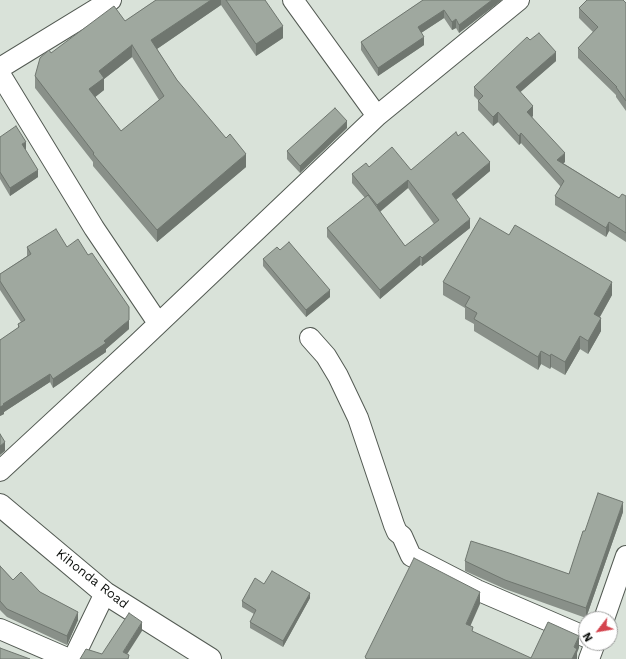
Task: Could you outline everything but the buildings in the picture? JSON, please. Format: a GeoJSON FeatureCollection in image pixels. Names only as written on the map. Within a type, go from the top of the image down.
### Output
{"type":"FeatureCollection","features":[{"type":"Feature","properties":{"kind":"street"},"geometry":{"type":"LineString","coordinates":[[0,68],[111,0]]}},
{"type":"Feature","properties":{"kind":"street"},"geometry":{"type":"LineString","coordinates":[[293,0],[378,116]]}},
{"type":"Feature","properties":{"kind":"street"},"geometry":{"type":"LineString","coordinates":[[0,471],[378,116],[519,0]]}},
{"type":"Feature","properties":{"kind":"street"},"geometry":{"type":"LineString","coordinates":[[0,74],[94,228],[158,323]]}},
{"type":"Feature","properties":{"kind":"street"},"geometry":{"type":"LineString","coordinates":[[310,338],[326,356],[338,376],[358,418],[394,525],[397,532],[402,536],[411,556],[477,590],[578,634]]}},
{"type":"Feature","properties":{"kind":"street","name":"Kihonda Road"},"geometry":{"type":"LineString","coordinates":[[0,505],[105,593],[210,659]]}},
{"type":"Feature","properties":{"kind":"street"},"geometry":{"type":"LineString","coordinates":[[607,611],[626,556]]}},
{"type":"Feature","properties":{"kind":"street"},"geometry":{"type":"LineString","coordinates":[[73,659],[105,593]]}},
{"type":"Feature","properties":{"kind":"street"},"geometry":{"type":"LineString","coordinates":[[0,629],[69,659]]}}]}
